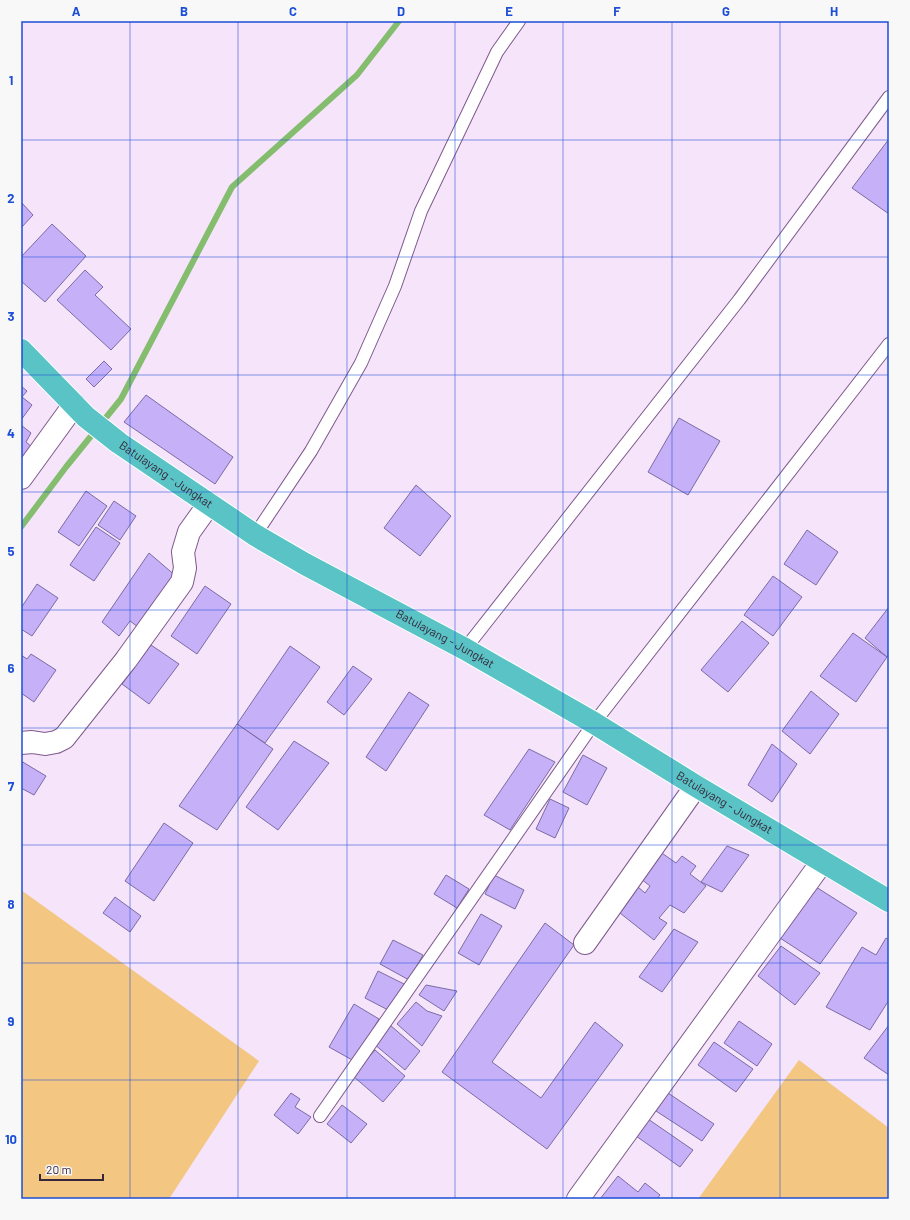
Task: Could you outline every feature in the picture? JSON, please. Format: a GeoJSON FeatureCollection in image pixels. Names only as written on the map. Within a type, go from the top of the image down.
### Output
{"type":"FeatureCollection","features":[{"type":"Feature","properties":{"kind":"highway","name":"Batulayang - Jungkat"},"geometry":{"type":"LineString","coordinates":[[21,350],[80,411],[118,443],[255,535],[464,649],[594,723],[822,862],[889,900]]}},
{"type":"Feature","properties":{"kind":"street"},"geometry":{"type":"LineString","coordinates":[[21,478],[80,411]]}},
{"type":"Feature","properties":{"kind":"street"},"geometry":{"type":"LineString","coordinates":[[21,743],[32,742],[45,744],[56,742],[64,738],[126,660],[182,582],[185,568],[183,552],[189,532],[209,504]]}},
{"type":"Feature","properties":{"kind":"street"},"geometry":{"type":"LineString","coordinates":[[585,943],[696,786]]}},
{"type":"Feature","properties":{"kind":"street"},"geometry":{"type":"LineString","coordinates":[[578,1199],[822,862]]}},
{"type":"Feature","properties":{"kind":"lane"},"geometry":{"type":"LineString","coordinates":[[255,535],[311,451],[361,363],[395,286],[421,211],[496,52],[519,21]]}},
{"type":"Feature","properties":{"kind":"lane"},"geometry":{"type":"LineString","coordinates":[[464,649],[739,300],[889,97]]}},
{"type":"Feature","properties":{"kind":"lane"},"geometry":{"type":"LineString","coordinates":[[320,1116],[594,723],[889,344]]}},
{"type":"Feature","properties":{"kind":"shaded area"},"geometry":{"type":"Polygon","coordinates":[[[21,890],[259,1061],[169,1199],[21,1199],[21,890]]]}},
{"type":"Feature","properties":{"kind":"shaded area"},"geometry":{"type":"Polygon","coordinates":[[[799,1060],[889,1128],[889,1199],[698,1199],[799,1060]]]}},
{"type":"Feature","properties":{"kind":"building"},"geometry":{"type":"Polygon","coordinates":[[[889,139],[889,214],[852,188],[889,139]]]}},
{"type":"Feature","properties":{"kind":"building"},"geometry":{"type":"Polygon","coordinates":[[[21,202],[33,215],[21,228],[21,202]]]}},
{"type":"Feature","properties":{"kind":"building"},"geometry":{"type":"Polygon","coordinates":[[[52,224],[86,256],[45,302],[21,281],[21,257],[52,224]]]}},
{"type":"Feature","properties":{"kind":"building"},"geometry":{"type":"Polygon","coordinates":[[[85,270],[103,287],[95,295],[131,329],[111,350],[57,300],[85,270]]]}},
{"type":"Feature","properties":{"kind":"building"},"geometry":{"type":"Polygon","coordinates":[[[104,361],[112,369],[94,387],[86,379],[104,361]]]}},
{"type":"Feature","properties":{"kind":"building"},"geometry":{"type":"Polygon","coordinates":[[[21,386],[27,391],[22,397],[32,405],[21,420],[21,386]]]}},
{"type":"Feature","properties":{"kind":"building"},"geometry":{"type":"Polygon","coordinates":[[[146,395],[233,457],[215,484],[124,422],[146,395]]]}},
{"type":"Feature","properties":{"kind":"building"},"geometry":{"type":"Polygon","coordinates":[[[679,418],[720,441],[688,495],[648,472],[679,418]]]}},
{"type":"Feature","properties":{"kind":"building"},"geometry":{"type":"Polygon","coordinates":[[[21,425],[31,433],[26,442],[33,448],[21,463],[21,425]]]}},
{"type":"Feature","properties":{"kind":"building"},"geometry":{"type":"Polygon","coordinates":[[[416,485],[451,516],[420,556],[384,528],[416,485]]]}},
{"type":"Feature","properties":{"kind":"building"},"geometry":{"type":"Polygon","coordinates":[[[86,491],[107,506],[79,546],[58,532],[86,491]]]}},
{"type":"Feature","properties":{"kind":"building"},"geometry":{"type":"Polygon","coordinates":[[[114,501],[136,516],[120,540],[98,525],[114,501]]]}},
{"type":"Feature","properties":{"kind":"building"},"geometry":{"type":"Polygon","coordinates":[[[96,527],[120,543],[94,581],[70,565],[96,527]]]}},
{"type":"Feature","properties":{"kind":"building"},"geometry":{"type":"Polygon","coordinates":[[[807,530],[838,552],[816,585],[784,564],[807,530]]]}},
{"type":"Feature","properties":{"kind":"building"},"geometry":{"type":"Polygon","coordinates":[[[149,553],[177,577],[138,627],[130,621],[119,636],[102,622],[149,553]]]}},
{"type":"Feature","properties":{"kind":"building"},"geometry":{"type":"Polygon","coordinates":[[[773,576],[802,597],[773,636],[744,615],[773,576]]]}},
{"type":"Feature","properties":{"kind":"building"},"geometry":{"type":"Polygon","coordinates":[[[37,584],[58,598],[32,636],[21,629],[21,608],[37,584]]]}},
{"type":"Feature","properties":{"kind":"building"},"geometry":{"type":"Polygon","coordinates":[[[205,586],[231,604],[197,654],[171,636],[205,586]]]}},
{"type":"Feature","properties":{"kind":"building"},"geometry":{"type":"Polygon","coordinates":[[[889,607],[889,654],[887,657],[865,638],[889,607]]]}},
{"type":"Feature","properties":{"kind":"building"},"geometry":{"type":"Polygon","coordinates":[[[742,621],[769,643],[728,692],[701,670],[742,621]]]}},
{"type":"Feature","properties":{"kind":"building"},"geometry":{"type":"Polygon","coordinates":[[[853,633],[887,657],[856,702],[820,676],[853,633]]]}},
{"type":"Feature","properties":{"kind":"building"},"geometry":{"type":"Polygon","coordinates":[[[151,645],[179,664],[149,704],[122,684],[151,645]]]}},
{"type":"Feature","properties":{"kind":"building"},"geometry":{"type":"Polygon","coordinates":[[[290,646],[320,667],[265,743],[237,724],[290,646]]]}},
{"type":"Feature","properties":{"kind":"building"},"geometry":{"type":"Polygon","coordinates":[[[31,654],[56,670],[34,702],[21,693],[21,655],[27,659],[31,654]]]}},
{"type":"Feature","properties":{"kind":"building"},"geometry":{"type":"Polygon","coordinates":[[[353,666],[372,679],[344,715],[327,702],[353,666]]]}},
{"type":"Feature","properties":{"kind":"building"},"geometry":{"type":"Polygon","coordinates":[[[811,691],[839,714],[810,754],[782,731],[811,691]]]}},
{"type":"Feature","properties":{"kind":"building"},"geometry":{"type":"Polygon","coordinates":[[[409,692],[429,705],[386,771],[366,757],[409,692]]]}},
{"type":"Feature","properties":{"kind":"building"},"geometry":{"type":"Polygon","coordinates":[[[237,724],[273,749],[217,830],[179,806],[237,724]]]}},
{"type":"Feature","properties":{"kind":"building"},"geometry":{"type":"Polygon","coordinates":[[[294,741],[329,763],[278,830],[246,807],[294,741]]]}},
{"type":"Feature","properties":{"kind":"building"},"geometry":{"type":"Polygon","coordinates":[[[772,744],[797,764],[772,802],[748,785],[772,744]]]}},
{"type":"Feature","properties":{"kind":"building"},"geometry":{"type":"Polygon","coordinates":[[[529,749],[555,762],[510,830],[484,815],[529,749]]]}},
{"type":"Feature","properties":{"kind":"building"},"geometry":{"type":"Polygon","coordinates":[[[583,755],[607,768],[587,805],[563,792],[583,755]]]}},
{"type":"Feature","properties":{"kind":"building"},"geometry":{"type":"Polygon","coordinates":[[[21,761],[46,776],[34,795],[21,788],[21,761]]]}},
{"type":"Feature","properties":{"kind":"building"},"geometry":{"type":"Polygon","coordinates":[[[550,799],[569,808],[555,838],[536,829],[550,799]]]}},
{"type":"Feature","properties":{"kind":"building"},"geometry":{"type":"Polygon","coordinates":[[[164,823],[193,843],[154,901],[125,881],[164,823]]]}},
{"type":"Feature","properties":{"kind":"building"},"geometry":{"type":"Polygon","coordinates":[[[727,846],[749,855],[722,892],[701,882],[727,846]]]}},
{"type":"Feature","properties":{"kind":"building"},"geometry":{"type":"Polygon","coordinates":[[[659,851],[676,863],[682,856],[696,866],[690,874],[706,886],[684,913],[670,905],[659,918],[667,923],[654,940],[620,913],[638,887],[645,893],[650,886],[640,878],[659,851]]]}},
{"type":"Feature","properties":{"kind":"building"},"geometry":{"type":"Polygon","coordinates":[[[446,875],[469,889],[457,908],[434,894],[446,875]]]}},
{"type":"Feature","properties":{"kind":"building"},"geometry":{"type":"Polygon","coordinates":[[[494,875],[524,890],[515,909],[485,894],[494,875]]]}},
{"type":"Feature","properties":{"kind":"building"},"geometry":{"type":"Polygon","coordinates":[[[816,887],[857,913],[820,964],[780,938],[816,887]]]}},
{"type":"Feature","properties":{"kind":"building"},"geometry":{"type":"Polygon","coordinates":[[[115,897],[141,916],[130,932],[103,913],[115,897]]]}},
{"type":"Feature","properties":{"kind":"building"},"geometry":{"type":"Polygon","coordinates":[[[481,914],[502,926],[479,965],[458,953],[481,914]]]}},
{"type":"Feature","properties":{"kind":"building"},"geometry":{"type":"Polygon","coordinates":[[[545,923],[574,945],[492,1062],[541,1098],[595,1022],[623,1045],[547,1149],[442,1072],[545,923]]]}},
{"type":"Feature","properties":{"kind":"building"},"geometry":{"type":"Polygon","coordinates":[[[674,929],[698,942],[662,992],[639,977],[674,929]]]}},
{"type":"Feature","properties":{"kind":"building"},"geometry":{"type":"Polygon","coordinates":[[[886,938],[889,940],[889,1000],[870,1030],[826,1007],[862,947],[876,955],[886,938]]]}},
{"type":"Feature","properties":{"kind":"building"},"geometry":{"type":"Polygon","coordinates":[[[393,940],[423,955],[409,980],[380,964],[393,940]]]}},
{"type":"Feature","properties":{"kind":"building"},"geometry":{"type":"Polygon","coordinates":[[[781,946],[820,973],[795,1005],[758,976],[781,946]]]}},
{"type":"Feature","properties":{"kind":"building"},"geometry":{"type":"Polygon","coordinates":[[[378,971],[404,984],[390,1011],[365,998],[378,971]]]}},
{"type":"Feature","properties":{"kind":"building"},"geometry":{"type":"Polygon","coordinates":[[[426,985],[457,991],[444,1011],[419,995],[426,985]]]}},
{"type":"Feature","properties":{"kind":"building"},"geometry":{"type":"Polygon","coordinates":[[[416,1002],[427,1011],[442,1016],[422,1046],[397,1024],[416,1002]]]}},
{"type":"Feature","properties":{"kind":"building"},"geometry":{"type":"Polygon","coordinates":[[[354,1004],[379,1019],[354,1061],[329,1047],[354,1004]]]}},
{"type":"Feature","properties":{"kind":"building"},"geometry":{"type":"Polygon","coordinates":[[[739,1021],[772,1044],[757,1066],[724,1043],[739,1021]]]}},
{"type":"Feature","properties":{"kind":"building"},"geometry":{"type":"Polygon","coordinates":[[[390,1025],[420,1051],[405,1070],[374,1044],[390,1025]]]}},
{"type":"Feature","properties":{"kind":"building"},"geometry":{"type":"Polygon","coordinates":[[[889,1025],[889,1075],[864,1058],[889,1025]]]}},
{"type":"Feature","properties":{"kind":"building"},"geometry":{"type":"Polygon","coordinates":[[[714,1042],[753,1069],[736,1092],[698,1065],[714,1042]]]}},
{"type":"Feature","properties":{"kind":"building"},"geometry":{"type":"Polygon","coordinates":[[[375,1050],[405,1076],[383,1102],[353,1076],[375,1050]]]}},
{"type":"Feature","properties":{"kind":"building"},"geometry":{"type":"Polygon","coordinates":[[[291,1093],[300,1099],[295,1107],[311,1117],[298,1134],[274,1115],[291,1093]]]}},
{"type":"Feature","properties":{"kind":"building"},"geometry":{"type":"Polygon","coordinates":[[[668,1093],[714,1124],[702,1141],[656,1111],[668,1093]]]}},
{"type":"Feature","properties":{"kind":"building"},"geometry":{"type":"Polygon","coordinates":[[[342,1105],[367,1124],[351,1143],[327,1124],[342,1105]]]}},
{"type":"Feature","properties":{"kind":"building"},"geometry":{"type":"Polygon","coordinates":[[[648,1119],[693,1150],[680,1167],[636,1136],[648,1119]]]}},
{"type":"Feature","properties":{"kind":"building"},"geometry":{"type":"Polygon","coordinates":[[[618,1176],[638,1192],[645,1183],[660,1195],[657,1199],[600,1199],[618,1176]]]}},
{"type":"Feature","properties":{"kind":"waterway"},"geometry":{"type":"LineString","coordinates":[[21,527],[66,467],[121,399],[232,187],[357,75],[399,21]]}}]}
